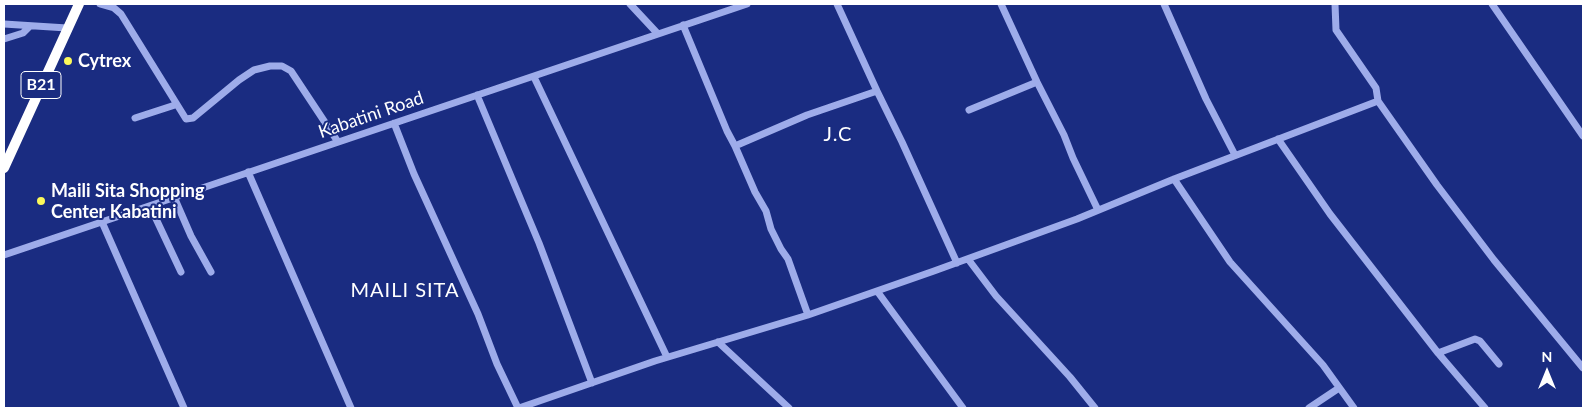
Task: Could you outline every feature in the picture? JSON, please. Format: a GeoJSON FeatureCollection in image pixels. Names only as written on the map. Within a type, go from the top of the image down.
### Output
{"type":"FeatureCollection","features":[{"type":"Feature","properties":{"kind":"highway","name":"B21"},"geometry":{"type":"LineString","coordinates":[[4,168],[79,4]]}},
{"type":"Feature","properties":{"kind":"street"},"geometry":{"type":"LineString","coordinates":[[100,4],[114,8],[121,14],[183,117],[189,120],[193,118],[254,70],[270,66],[282,66],[290,71],[338,142]]}},
{"type":"Feature","properties":{"kind":"street"},"geometry":{"type":"LineString","coordinates":[[630,4],[658,34]]}},
{"type":"Feature","properties":{"kind":"street","name":"Kabatini Road"},"geometry":{"type":"LineString","coordinates":[[4,255],[747,4]]}},
{"type":"Feature","properties":{"kind":"street"},"geometry":{"type":"LineString","coordinates":[[837,4],[957,263]]}},
{"type":"Feature","properties":{"kind":"street"},"geometry":{"type":"LineString","coordinates":[[1001,4],[1098,210]]}},
{"type":"Feature","properties":{"kind":"street"},"geometry":{"type":"LineString","coordinates":[[1164,4],[1206,99],[1235,155]]}},
{"type":"Feature","properties":{"kind":"street"},"geometry":{"type":"LineString","coordinates":[[1335,4],[1336,30],[1376,88],[1378,101],[1437,185],[1494,260],[1583,368]]}},
{"type":"Feature","properties":{"kind":"street"},"geometry":{"type":"LineString","coordinates":[[1492,4],[1583,136]]}},
{"type":"Feature","properties":{"kind":"street"},"geometry":{"type":"LineString","coordinates":[[4,24],[67,28]]}},
{"type":"Feature","properties":{"kind":"street"},"geometry":{"type":"LineString","coordinates":[[4,39],[23,33],[30,26]]}},
{"type":"Feature","properties":{"kind":"street"},"geometry":{"type":"LineString","coordinates":[[683,26],[727,131],[755,192],[766,211],[771,229],[788,259],[808,315]]}},
{"type":"Feature","properties":{"kind":"street"},"geometry":{"type":"LineString","coordinates":[[534,77],[666,358]]}},
{"type":"Feature","properties":{"kind":"street"},"geometry":{"type":"LineString","coordinates":[[969,110],[1038,82]]}},
{"type":"Feature","properties":{"kind":"street"},"geometry":{"type":"LineString","coordinates":[[735,146],[807,115],[877,91]]}},
{"type":"Feature","properties":{"kind":"street"},"geometry":{"type":"LineString","coordinates":[[477,95],[539,243],[592,383]]}},
{"type":"Feature","properties":{"kind":"street"},"geometry":{"type":"LineString","coordinates":[[394,123],[414,174],[478,314],[497,364],[518,408],[666,358],[808,315],[957,263],[1378,101]]}},
{"type":"Feature","properties":{"kind":"street"},"geometry":{"type":"LineString","coordinates":[[135,118],[176,105]]}},
{"type":"Feature","properties":{"kind":"street"},"geometry":{"type":"LineString","coordinates":[[1278,139],[1330,214],[1438,353],[1485,408]]}},
{"type":"Feature","properties":{"kind":"street"},"geometry":{"type":"LineString","coordinates":[[248,172],[351,408]]}},
{"type":"Feature","properties":{"kind":"street"},"geometry":{"type":"LineString","coordinates":[[1174,179],[1230,262],[1317,358],[1354,408]]}},
{"type":"Feature","properties":{"kind":"street"},"geometry":{"type":"LineString","coordinates":[[174,197],[191,236],[210,272]]}},
{"type":"Feature","properties":{"kind":"street"},"geometry":{"type":"LineString","coordinates":[[150,206],[181,272]]}},
{"type":"Feature","properties":{"kind":"street"},"geometry":{"type":"LineString","coordinates":[[102,222],[184,408]]}},
{"type":"Feature","properties":{"kind":"street"},"geometry":{"type":"LineString","coordinates":[[968,259],[996,296],[1070,377],[1094,408]]}},
{"type":"Feature","properties":{"kind":"street"},"geometry":{"type":"LineString","coordinates":[[877,291],[963,408]]}},
{"type":"Feature","properties":{"kind":"street"},"geometry":{"type":"LineString","coordinates":[[1438,353],[1475,339],[1480,342],[1499,364]]}},
{"type":"Feature","properties":{"kind":"street"},"geometry":{"type":"LineString","coordinates":[[718,342],[789,408]]}},
{"type":"Feature","properties":{"kind":"street"},"geometry":{"type":"LineString","coordinates":[[1309,408],[1339,388]]}},
{"type":"Feature","properties":{"kind":"street"},"geometry":{"type":"LineString","coordinates":[[542,400],[546,408]]}},
{"type":"Feature","properties":{"kind":"place","name":"Cytrex"},"geometry":{"type":"Point","coordinates":[68,61]}},
{"type":"Feature","properties":{"kind":"place","name":"Maili Sita Shopping Center Kabatini"},"geometry":{"type":"Point","coordinates":[41,201]}},
{"type":"Feature","properties":{"kind":"district","name":"J.C"},"geometry":{"type":"Point","coordinates":[838,135]}},
{"type":"Feature","properties":{"kind":"district","name":"MAILI SITA"},"geometry":{"type":"Point","coordinates":[405,291]}}]}
